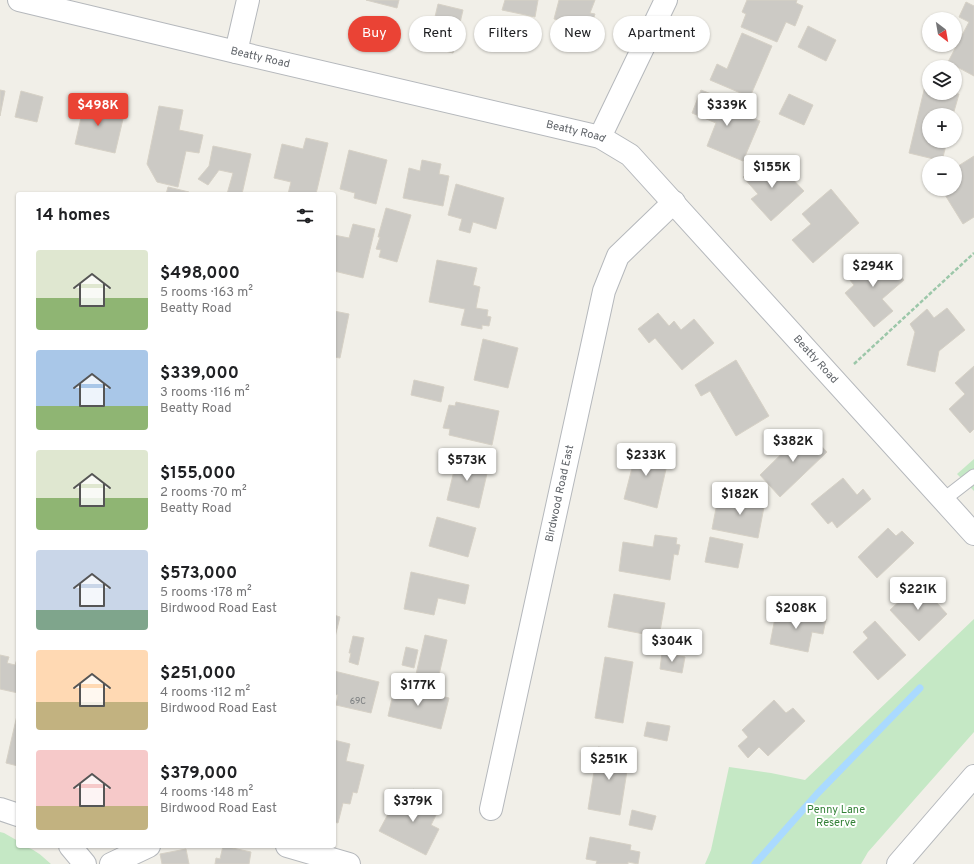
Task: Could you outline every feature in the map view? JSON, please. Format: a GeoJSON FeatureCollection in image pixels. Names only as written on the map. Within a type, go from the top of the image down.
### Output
{"type":"FeatureCollection","features":[{"type":"Feature","properties":{"kind":"street","name":"Beatty Road"},"geometry":{"type":"LineString","coordinates":[[19,0],[600,137],[630,154],[974,534]]}},
{"type":"Feature","properties":{"kind":"street"},"geometry":{"type":"LineString","coordinates":[[236,52],[248,0]]}},
{"type":"Feature","properties":{"kind":"street"},"geometry":{"type":"LineString","coordinates":[[600,137],[666,0]]}},
{"type":"Feature","properties":{"kind":"street","name":"Birdwood Road East"},"geometry":{"type":"LineString","coordinates":[[491,809],[604,291],[618,256],[674,202]]}},
{"type":"Feature","properties":{"kind":"street"},"geometry":{"type":"LineString","coordinates":[[898,864],[974,776]]}},
{"type":"Feature","properties":{"kind":"street"},"geometry":{"type":"LineString","coordinates":[[0,809],[16,814]]}},
{"type":"Feature","properties":{"kind":"street"},"geometry":{"type":"LineString","coordinates":[[72,848],[85,864]]}},
{"type":"Feature","properties":{"kind":"street"},"geometry":{"type":"LineString","coordinates":[[111,864],[145,848]]}},
{"type":"Feature","properties":{"kind":"street"},"geometry":{"type":"LineString","coordinates":[[294,848],[349,864]]}},
{"type":"Feature","properties":{"kind":"lane"},"geometry":{"type":"LineString","coordinates":[[943,500],[974,476]]}},
{"type":"Feature","properties":{"kind":"path"},"geometry":{"type":"LineString","coordinates":[[854,364],[974,253]]}},
{"type":"Feature","properties":{"kind":"green space"},"geometry":{"type":"Polygon","coordinates":[[[974,459],[974,491],[957,474],[974,459]]]}},
{"type":"Feature","properties":{"kind":"green space","name":"Penny Lane Reserve"},"geometry":{"type":"Polygon","coordinates":[[[974,619],[974,732],[868,852],[861,864],[705,864],[711,850],[729,767],[805,780],[974,619]]]}},
{"type":"Feature","properties":{"kind":"green space"},"geometry":{"type":"Polygon","coordinates":[[[0,832],[16,840],[16,848],[28,848],[44,857],[51,864],[0,864],[0,832]]]}},
{"type":"Feature","properties":{"kind":"building"},"geometry":{"type":"Polygon","coordinates":[[[366,0],[399,0],[397,8],[366,0]]]}},
{"type":"Feature","properties":{"kind":"building"},"geometry":{"type":"Polygon","coordinates":[[[505,0],[538,0],[535,16],[502,10],[505,0]]]}},
{"type":"Feature","properties":{"kind":"building"},"geometry":{"type":"Polygon","coordinates":[[[559,0],[595,0],[590,13],[595,14],[594,16],[555,16],[559,0]]]}},
{"type":"Feature","properties":{"kind":"building"},"geometry":{"type":"Polygon","coordinates":[[[747,0],[797,0],[796,3],[803,6],[795,26],[786,22],[777,42],[741,27],[746,14],[742,12],[747,0]]]}},
{"type":"Feature","properties":{"kind":"building"},"geometry":{"type":"Polygon","coordinates":[[[966,2],[974,6],[974,76],[962,70],[962,60],[949,60],[953,52],[962,52],[962,35],[969,22],[962,18],[961,12],[966,2]]]}},
{"type":"Feature","properties":{"kind":"building"},"geometry":{"type":"Polygon","coordinates":[[[438,4],[463,10],[462,16],[435,16],[438,4]]]}},
{"type":"Feature","properties":{"kind":"building"},"geometry":{"type":"Polygon","coordinates":[[[808,26],[836,40],[826,61],[798,47],[808,26]]]}},
{"type":"Feature","properties":{"kind":"building"},"geometry":{"type":"Polygon","coordinates":[[[742,33],[772,46],[750,97],[710,80],[717,64],[727,69],[742,33]]]}},
{"type":"Feature","properties":{"kind":"building"},"geometry":{"type":"Polygon","coordinates":[[[0,90],[5,91],[0,116],[0,90]]]}},
{"type":"Feature","properties":{"kind":"building"},"geometry":{"type":"Polygon","coordinates":[[[701,90],[714,95],[711,101],[760,121],[743,161],[707,146],[716,123],[692,113],[701,90]]]}},
{"type":"Feature","properties":{"kind":"building"},"geometry":{"type":"Polygon","coordinates":[[[21,91],[43,97],[37,122],[15,117],[21,91]]]}},
{"type":"Feature","properties":{"kind":"building"},"geometry":{"type":"Polygon","coordinates":[[[789,94],[813,105],[804,125],[779,114],[789,94]]]}},
{"type":"Feature","properties":{"kind":"building"},"geometry":{"type":"Polygon","coordinates":[[[86,96],[108,101],[104,115],[123,119],[115,153],[75,144],[86,96]]]}},
{"type":"Feature","properties":{"kind":"building"},"geometry":{"type":"Polygon","coordinates":[[[922,99],[922,100],[957,100],[955,108],[922,108],[922,148],[945,148],[943,156],[922,156],[909,153],[922,99]]]}},
{"type":"Feature","properties":{"kind":"building"},"geometry":{"type":"Polygon","coordinates":[[[159,106],[183,110],[179,130],[203,135],[199,153],[186,151],[178,187],[157,182],[147,164],[159,106]]]}},
{"type":"Feature","properties":{"kind":"building"},"geometry":{"type":"Polygon","coordinates":[[[306,138],[328,143],[316,192],[288,192],[291,182],[274,178],[282,144],[303,149],[306,138]]]}},
{"type":"Feature","properties":{"kind":"building"},"geometry":{"type":"Polygon","coordinates":[[[213,146],[251,154],[242,192],[228,192],[233,173],[219,170],[208,185],[198,179],[209,166],[213,146]]]}},
{"type":"Feature","properties":{"kind":"building"},"geometry":{"type":"Polygon","coordinates":[[[349,150],[387,160],[376,204],[354,198],[355,193],[340,189],[349,150]]]}},
{"type":"Feature","properties":{"kind":"building"},"geometry":{"type":"Polygon","coordinates":[[[974,156],[974,217],[963,224],[946,196],[962,196],[962,164],[974,156]]]}},
{"type":"Feature","properties":{"kind":"building"},"geometry":{"type":"Polygon","coordinates":[[[765,157],[779,173],[783,169],[804,191],[771,221],[751,199],[758,194],[743,177],[765,157]]]}},
{"type":"Feature","properties":{"kind":"building"},"geometry":{"type":"Polygon","coordinates":[[[422,160],[441,164],[439,174],[449,176],[443,206],[403,198],[409,168],[420,171],[422,160]]]}},
{"type":"Feature","properties":{"kind":"building"},"geometry":{"type":"Polygon","coordinates":[[[456,184],[504,198],[496,229],[473,222],[470,233],[459,230],[462,219],[448,215],[456,184]]]}},
{"type":"Feature","properties":{"kind":"building"},"geometry":{"type":"Polygon","coordinates":[[[168,187],[189,192],[167,192],[168,187]]]}},
{"type":"Feature","properties":{"kind":"building"},"geometry":{"type":"Polygon","coordinates":[[[831,189],[859,223],[813,263],[792,240],[811,224],[802,214],[831,189]]]}},
{"type":"Feature","properties":{"kind":"building"},"geometry":{"type":"Polygon","coordinates":[[[386,208],[411,215],[397,262],[379,257],[381,250],[376,249],[386,208]]]}},
{"type":"Feature","properties":{"kind":"building"},"geometry":{"type":"Polygon","coordinates":[[[353,224],[375,229],[363,278],[336,271],[336,235],[349,238],[353,224]]]}},
{"type":"Feature","properties":{"kind":"building"},"geometry":{"type":"Polygon","coordinates":[[[869,254],[878,264],[885,258],[904,280],[882,299],[893,311],[874,327],[845,293],[854,285],[845,274],[869,254]]]}},
{"type":"Feature","properties":{"kind":"building"},"geometry":{"type":"Polygon","coordinates":[[[437,260],[477,268],[473,285],[480,287],[476,308],[488,310],[487,316],[491,317],[489,326],[482,325],[482,329],[461,325],[465,309],[429,302],[437,260]]]}},
{"type":"Feature","properties":{"kind":"building"},"geometry":{"type":"Polygon","coordinates":[[[947,308],[965,330],[939,351],[935,372],[907,365],[915,332],[910,324],[927,309],[934,318],[947,308]]]}},
{"type":"Feature","properties":{"kind":"building"},"geometry":{"type":"Polygon","coordinates":[[[336,311],[349,314],[340,358],[336,357],[336,311]]]}},
{"type":"Feature","properties":{"kind":"building"},"geometry":{"type":"Polygon","coordinates":[[[658,313],[669,326],[674,321],[681,330],[694,319],[714,343],[682,370],[655,338],[649,343],[638,329],[658,313]]]}},
{"type":"Feature","properties":{"kind":"building"},"geometry":{"type":"Polygon","coordinates":[[[483,339],[518,348],[508,388],[474,380],[483,339]]]}},
{"type":"Feature","properties":{"kind":"building"},"geometry":{"type":"Polygon","coordinates":[[[736,360],[769,416],[736,436],[710,391],[701,396],[695,385],[736,360]]]}},
{"type":"Feature","properties":{"kind":"building"},"geometry":{"type":"Polygon","coordinates":[[[974,366],[974,429],[970,433],[949,409],[965,394],[955,383],[974,366]]]}},
{"type":"Feature","properties":{"kind":"building"},"geometry":{"type":"Polygon","coordinates":[[[414,380],[444,387],[441,402],[411,395],[414,380]]]}},
{"type":"Feature","properties":{"kind":"building"},"geometry":{"type":"Polygon","coordinates":[[[456,402],[499,411],[492,445],[449,435],[450,429],[443,428],[449,405],[455,406],[456,402]]]}},
{"type":"Feature","properties":{"kind":"building"},"geometry":{"type":"Polygon","coordinates":[[[806,430],[827,452],[780,497],[760,475],[806,430]]]}},
{"type":"Feature","properties":{"kind":"building"},"geometry":{"type":"Polygon","coordinates":[[[638,445],[666,452],[662,468],[666,469],[657,508],[624,499],[638,445]]]}},
{"type":"Feature","properties":{"kind":"building"},"geometry":{"type":"Polygon","coordinates":[[[458,454],[474,458],[472,465],[488,469],[479,508],[447,500],[458,454]]]}},
{"type":"Feature","properties":{"kind":"building"},"geometry":{"type":"Polygon","coordinates":[[[843,478],[857,495],[863,489],[871,499],[837,528],[832,521],[828,524],[811,504],[843,478]]]}},
{"type":"Feature","properties":{"kind":"building"},"geometry":{"type":"Polygon","coordinates":[[[745,492],[762,495],[760,506],[764,507],[758,538],[712,529],[718,498],[743,503],[745,492]]]}},
{"type":"Feature","properties":{"kind":"building"},"geometry":{"type":"Polygon","coordinates":[[[437,517],[476,528],[468,557],[429,546],[437,517]]]}},
{"type":"Feature","properties":{"kind":"building"},"geometry":{"type":"Polygon","coordinates":[[[888,528],[896,536],[902,531],[914,543],[877,578],[858,557],[888,528]]]}},
{"type":"Feature","properties":{"kind":"building"},"geometry":{"type":"Polygon","coordinates":[[[655,535],[677,538],[676,544],[680,545],[678,555],[674,554],[670,580],[619,571],[623,542],[653,547],[655,535]]]}},
{"type":"Feature","properties":{"kind":"building"},"geometry":{"type":"Polygon","coordinates":[[[710,537],[743,544],[738,568],[705,562],[710,537]]]}},
{"type":"Feature","properties":{"kind":"building"},"geometry":{"type":"Polygon","coordinates":[[[411,572],[469,585],[465,604],[438,598],[434,615],[404,609],[411,572]]]}},
{"type":"Feature","properties":{"kind":"building"},"geometry":{"type":"Polygon","coordinates":[[[915,579],[947,614],[919,641],[890,610],[905,596],[901,592],[915,579]]]}},
{"type":"Feature","properties":{"kind":"building"},"geometry":{"type":"Polygon","coordinates":[[[614,594],[665,603],[659,637],[608,627],[614,594]]]}},
{"type":"Feature","properties":{"kind":"building"},"geometry":{"type":"Polygon","coordinates":[[[783,610],[826,619],[823,634],[812,632],[808,652],[770,644],[775,618],[781,620],[783,610]]]}},
{"type":"Feature","properties":{"kind":"building"},"geometry":{"type":"Polygon","coordinates":[[[336,616],[340,617],[336,633],[336,616]]]}},
{"type":"Feature","properties":{"kind":"building"},"geometry":{"type":"Polygon","coordinates":[[[875,621],[906,655],[878,680],[853,652],[868,638],[863,632],[875,621]]]}},
{"type":"Feature","properties":{"kind":"building"},"geometry":{"type":"Polygon","coordinates":[[[425,635],[447,640],[436,688],[414,683],[425,635]]]}},
{"type":"Feature","properties":{"kind":"building"},"geometry":{"type":"Polygon","coordinates":[[[353,636],[364,638],[358,665],[349,662],[351,653],[349,653],[353,636]]]}},
{"type":"Feature","properties":{"kind":"building"},"geometry":{"type":"Polygon","coordinates":[[[406,647],[418,650],[414,668],[402,665],[406,647]]]}},
{"type":"Feature","properties":{"kind":"building"},"geometry":{"type":"Polygon","coordinates":[[[662,653],[685,657],[682,673],[660,669],[662,653]]]}},
{"type":"Feature","properties":{"kind":"building"},"geometry":{"type":"Polygon","coordinates":[[[0,655],[9,657],[7,663],[15,665],[16,662],[16,693],[0,689],[0,655]]]}},
{"type":"Feature","properties":{"kind":"building"},"geometry":{"type":"Polygon","coordinates":[[[605,657],[633,662],[623,723],[595,718],[605,657]]]}},
{"type":"Feature","properties":{"kind":"building"},"geometry":{"type":"Polygon","coordinates":[[[336,671],[379,682],[371,713],[336,705],[338,695],[336,694],[336,671]]]}},
{"type":"Feature","properties":{"kind":"building"},"geometry":{"type":"Polygon","coordinates":[[[395,685],[449,698],[441,729],[388,716],[395,685]]]}},
{"type":"Feature","properties":{"kind":"building"},"geometry":{"type":"Polygon","coordinates":[[[774,700],[786,713],[793,708],[805,721],[768,756],[759,747],[748,758],[738,746],[748,737],[742,730],[774,700]]]}},
{"type":"Feature","properties":{"kind":"building"},"geometry":{"type":"Polygon","coordinates":[[[16,720],[16,766],[6,763],[16,720]]]}},
{"type":"Feature","properties":{"kind":"building"},"geometry":{"type":"Polygon","coordinates":[[[647,722],[670,726],[667,741],[644,736],[647,722]]]}},
{"type":"Feature","properties":{"kind":"building"},"geometry":{"type":"Polygon","coordinates":[[[336,740],[350,744],[346,761],[364,765],[357,793],[353,792],[350,804],[343,803],[338,823],[336,822],[336,740]]]}},
{"type":"Feature","properties":{"kind":"building"},"geometry":{"type":"Polygon","coordinates":[[[598,747],[630,752],[620,815],[588,809],[598,747]]]}},
{"type":"Feature","properties":{"kind":"building"},"geometry":{"type":"Polygon","coordinates":[[[413,789],[441,805],[431,825],[439,829],[426,855],[379,831],[393,805],[402,810],[413,789]]]}},
{"type":"Feature","properties":{"kind":"building"},"geometry":{"type":"Polygon","coordinates":[[[632,810],[656,816],[652,830],[629,825],[632,810]]]}},
{"type":"Feature","properties":{"kind":"building"},"geometry":{"type":"Polygon","coordinates":[[[590,837],[631,845],[630,850],[640,852],[638,864],[628,862],[628,864],[596,864],[597,861],[586,859],[590,837]]]}},
{"type":"Feature","properties":{"kind":"building"},"geometry":{"type":"Polygon","coordinates":[[[223,848],[232,848],[251,852],[249,864],[215,864],[216,858],[220,859],[223,848]]]}},
{"type":"Feature","properties":{"kind":"building"},"geometry":{"type":"Polygon","coordinates":[[[186,849],[189,864],[162,864],[160,854],[186,849]]]}},
{"type":"Feature","properties":{"kind":"waterway"},"geometry":{"type":"LineString","coordinates":[[755,864],[817,794],[920,688]]}}]}
